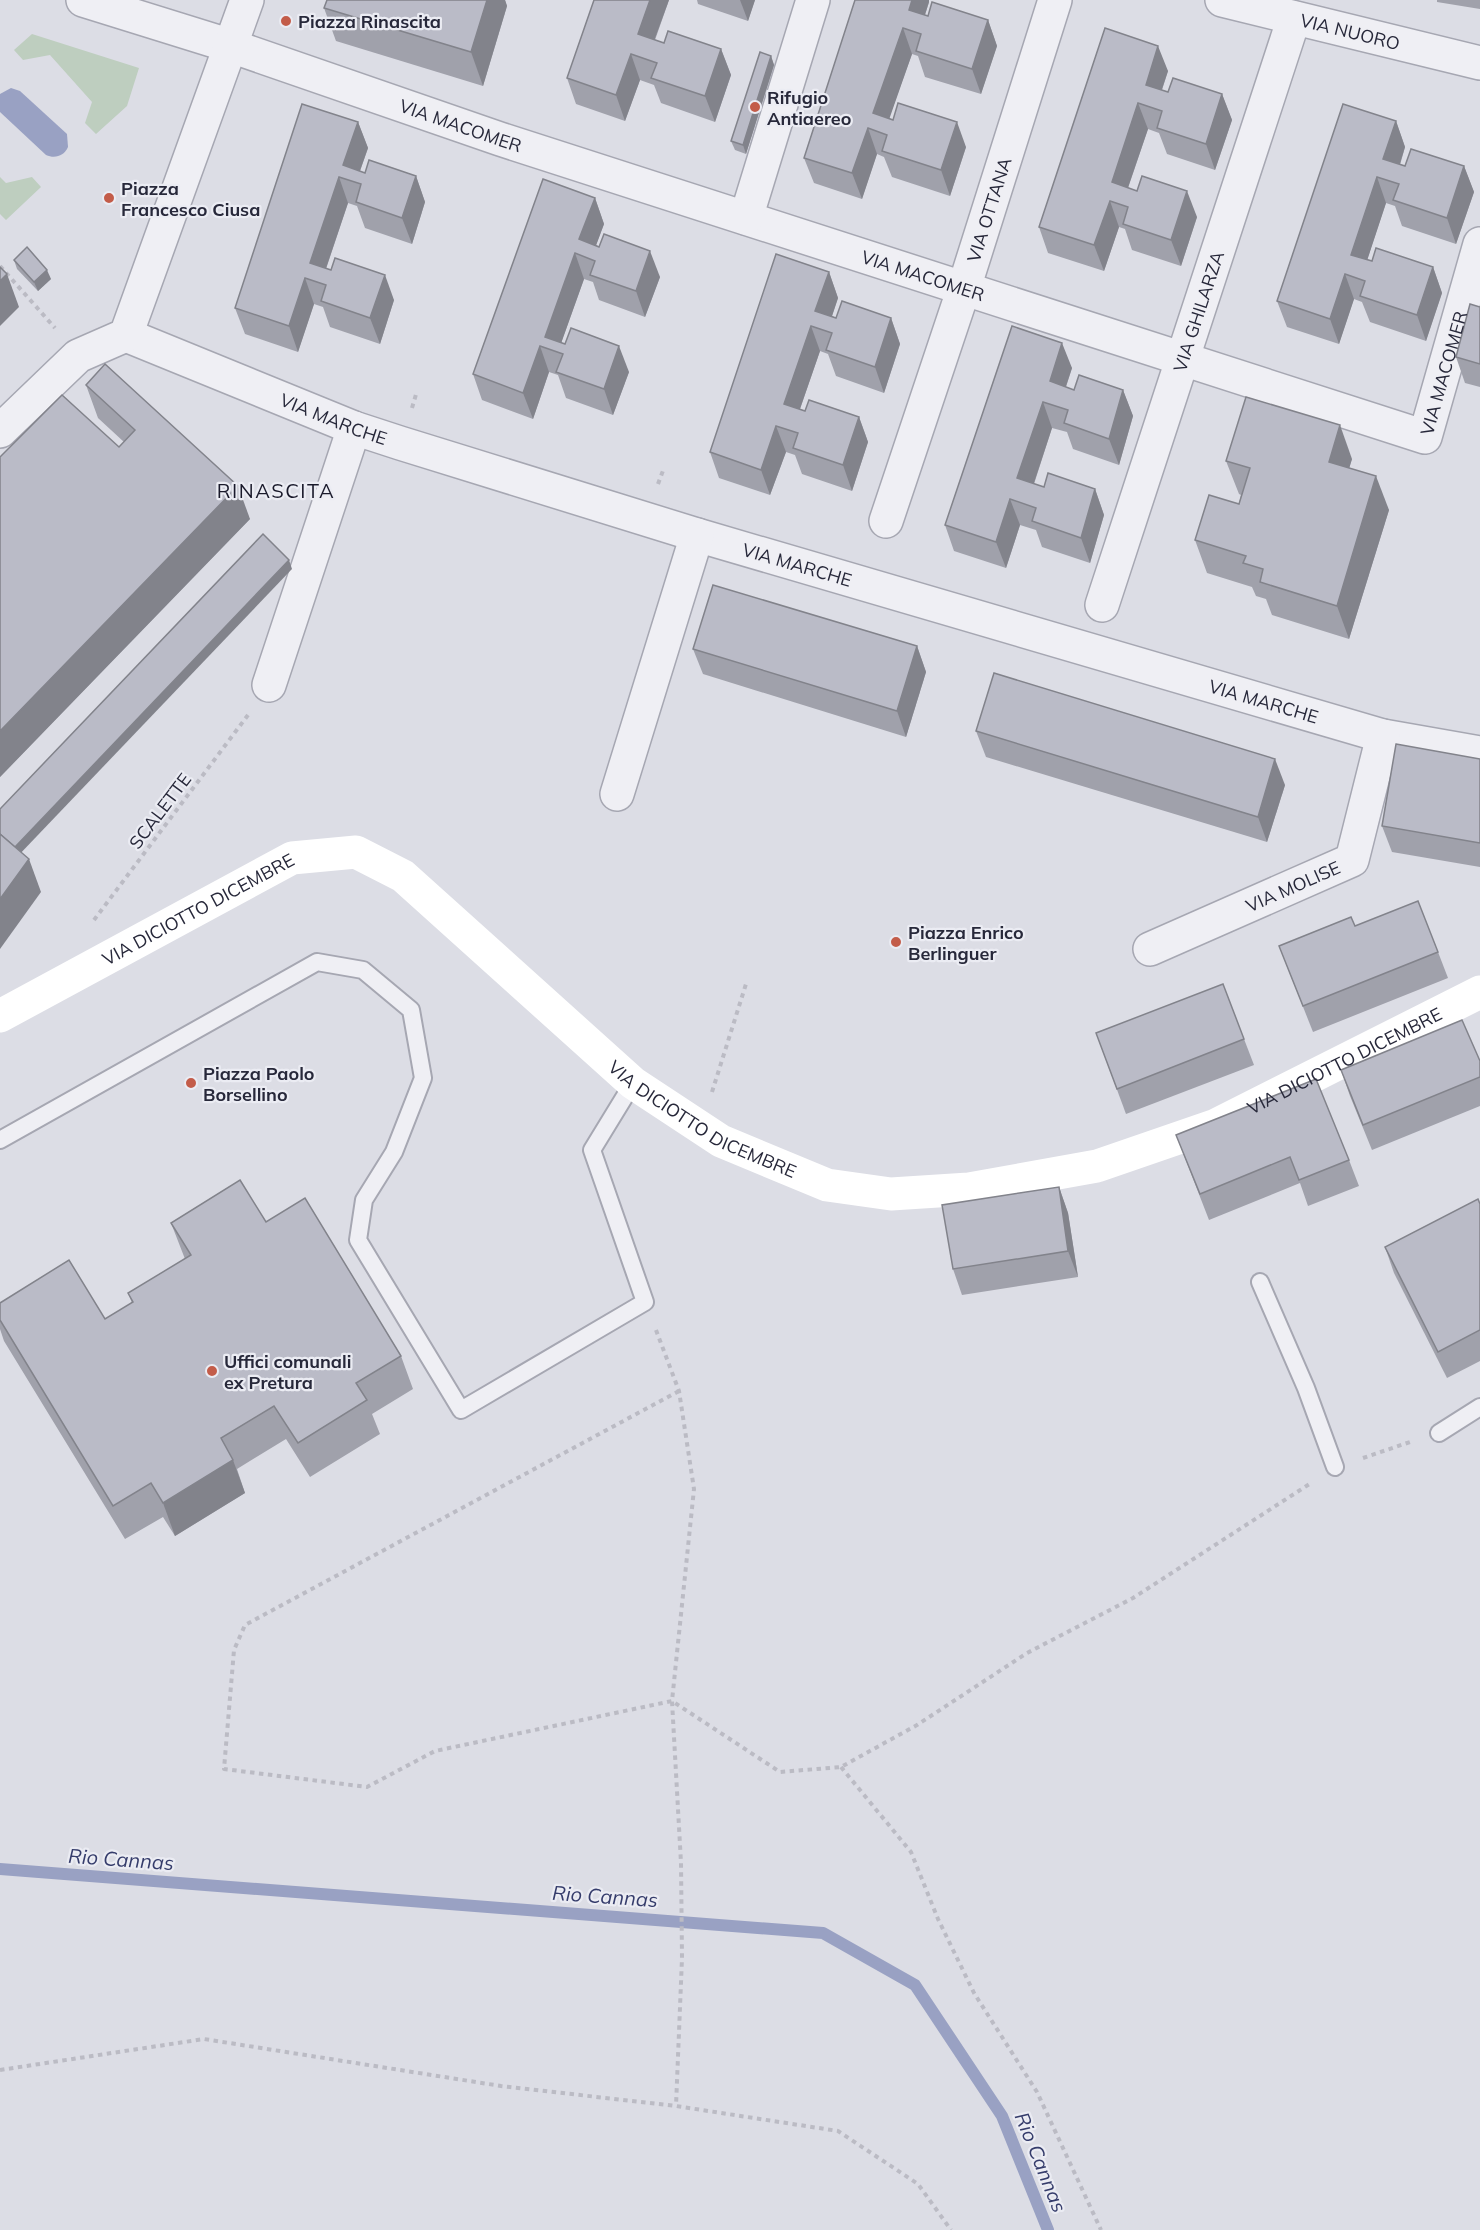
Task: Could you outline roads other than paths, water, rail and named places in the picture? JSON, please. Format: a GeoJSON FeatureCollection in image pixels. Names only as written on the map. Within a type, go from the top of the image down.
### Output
{"type":"FeatureCollection","features":[{"type":"Feature","properties":{"kind":"street"},"geometry":{"type":"LineString","coordinates":[[83,0],[231,46]]}},
{"type":"Feature","properties":{"kind":"street"},"geometry":{"type":"LineString","coordinates":[[0,431],[78,356],[126,335],[247,0]]}},
{"type":"Feature","properties":{"kind":"street"},"geometry":{"type":"LineString","coordinates":[[746,218],[813,0]]}},
{"type":"Feature","properties":{"kind":"street","name":"VIA OTTANA"},"geometry":{"type":"LineString","coordinates":[[886,520],[964,288],[1055,0]]}},
{"type":"Feature","properties":{"kind":"street","name":"VIA NUORO"},"geometry":{"type":"LineString","coordinates":[[1228,1],[1480,63]]}},
{"type":"Feature","properties":{"kind":"street","name":"VIA GHILARZA"},"geometry":{"type":"LineString","coordinates":[[1102,605],[1294,18]]}},
{"type":"Feature","properties":{"kind":"street","name":"VIA MACOMER"},"geometry":{"type":"LineString","coordinates":[[231,46],[489,135],[1425,437],[1480,244]]}},
{"type":"Feature","properties":{"kind":"street","name":"VIA MARCHE"},"geometry":{"type":"LineString","coordinates":[[126,335],[354,428],[697,535],[1383,736],[1480,753]]}},
{"type":"Feature","properties":{"kind":"street"},"geometry":{"type":"LineString","coordinates":[[269,685],[354,428]]}},
{"type":"Feature","properties":{"kind":"street"},"geometry":{"type":"LineString","coordinates":[[617,794],[697,535]]}},
{"type":"Feature","properties":{"kind":"street","name":"VIA MOLISE"},"geometry":{"type":"LineString","coordinates":[[1150,949],[1352,860],[1383,736]]}},
{"type":"Feature","properties":{"kind":"street","name":"VIA DICIOTTO DICEMBRE"},"geometry":{"type":"LineString","coordinates":[[0,1016],[292,858],[356,852],[403,876],[633,1083],[722,1142],[827,1185],[891,1194],[969,1189],[1097,1166],[1216,1125],[1480,992]]}},
{"type":"Feature","properties":{"kind":"lane"},"geometry":{"type":"LineString","coordinates":[[0,1140],[317,962],[363,969],[411,1010],[423,1078],[394,1152],[364,1200],[358,1240],[461,1410],[645,1302],[592,1150],[633,1083]]}},
{"type":"Feature","properties":{"kind":"lane"},"geometry":{"type":"LineString","coordinates":[[1260,1282],[1306,1388],[1335,1467]]}},
{"type":"Feature","properties":{"kind":"lane"},"geometry":{"type":"LineString","coordinates":[[1439,1433],[1480,1407]]}},
{"type":"Feature","properties":{"kind":"water"},"geometry":{"type":"Polygon","coordinates":[[[11,88],[20,91],[67,134],[68,147],[62,155],[56,157],[46,155],[0,112],[0,94],[11,88]]]}},
{"type":"Feature","properties":{"kind":"waterway","name":"Rio Cannas"},"geometry":{"type":"LineString","coordinates":[[0,1869],[823,1933],[915,1985],[1002,2116],[1048,2230]]}},
{"type":"Feature","properties":{"kind":"place","name":"Piazza Rinascita"},"geometry":{"type":"Point","coordinates":[286,21]}},
{"type":"Feature","properties":{"kind":"place","name":"Rifugio Antiaereo"},"geometry":{"type":"Point","coordinates":[755,107]}},
{"type":"Feature","properties":{"kind":"place","name":"Piazza Francesco Ciusa"},"geometry":{"type":"Point","coordinates":[109,198]}},
{"type":"Feature","properties":{"kind":"place","name":"Piazza Enrico Berlinguer"},"geometry":{"type":"Point","coordinates":[896,942]}},
{"type":"Feature","properties":{"kind":"place","name":"Piazza Paolo Borsellino"},"geometry":{"type":"Point","coordinates":[191,1083]}},
{"type":"Feature","properties":{"kind":"place","name":"Uffici comunali ex Pretura"},"geometry":{"type":"Point","coordinates":[212,1371]}},
{"type":"Feature","properties":{"kind":"district","name":"RINASCITA"},"geometry":{"type":"Point","coordinates":[276,490]}}]}
